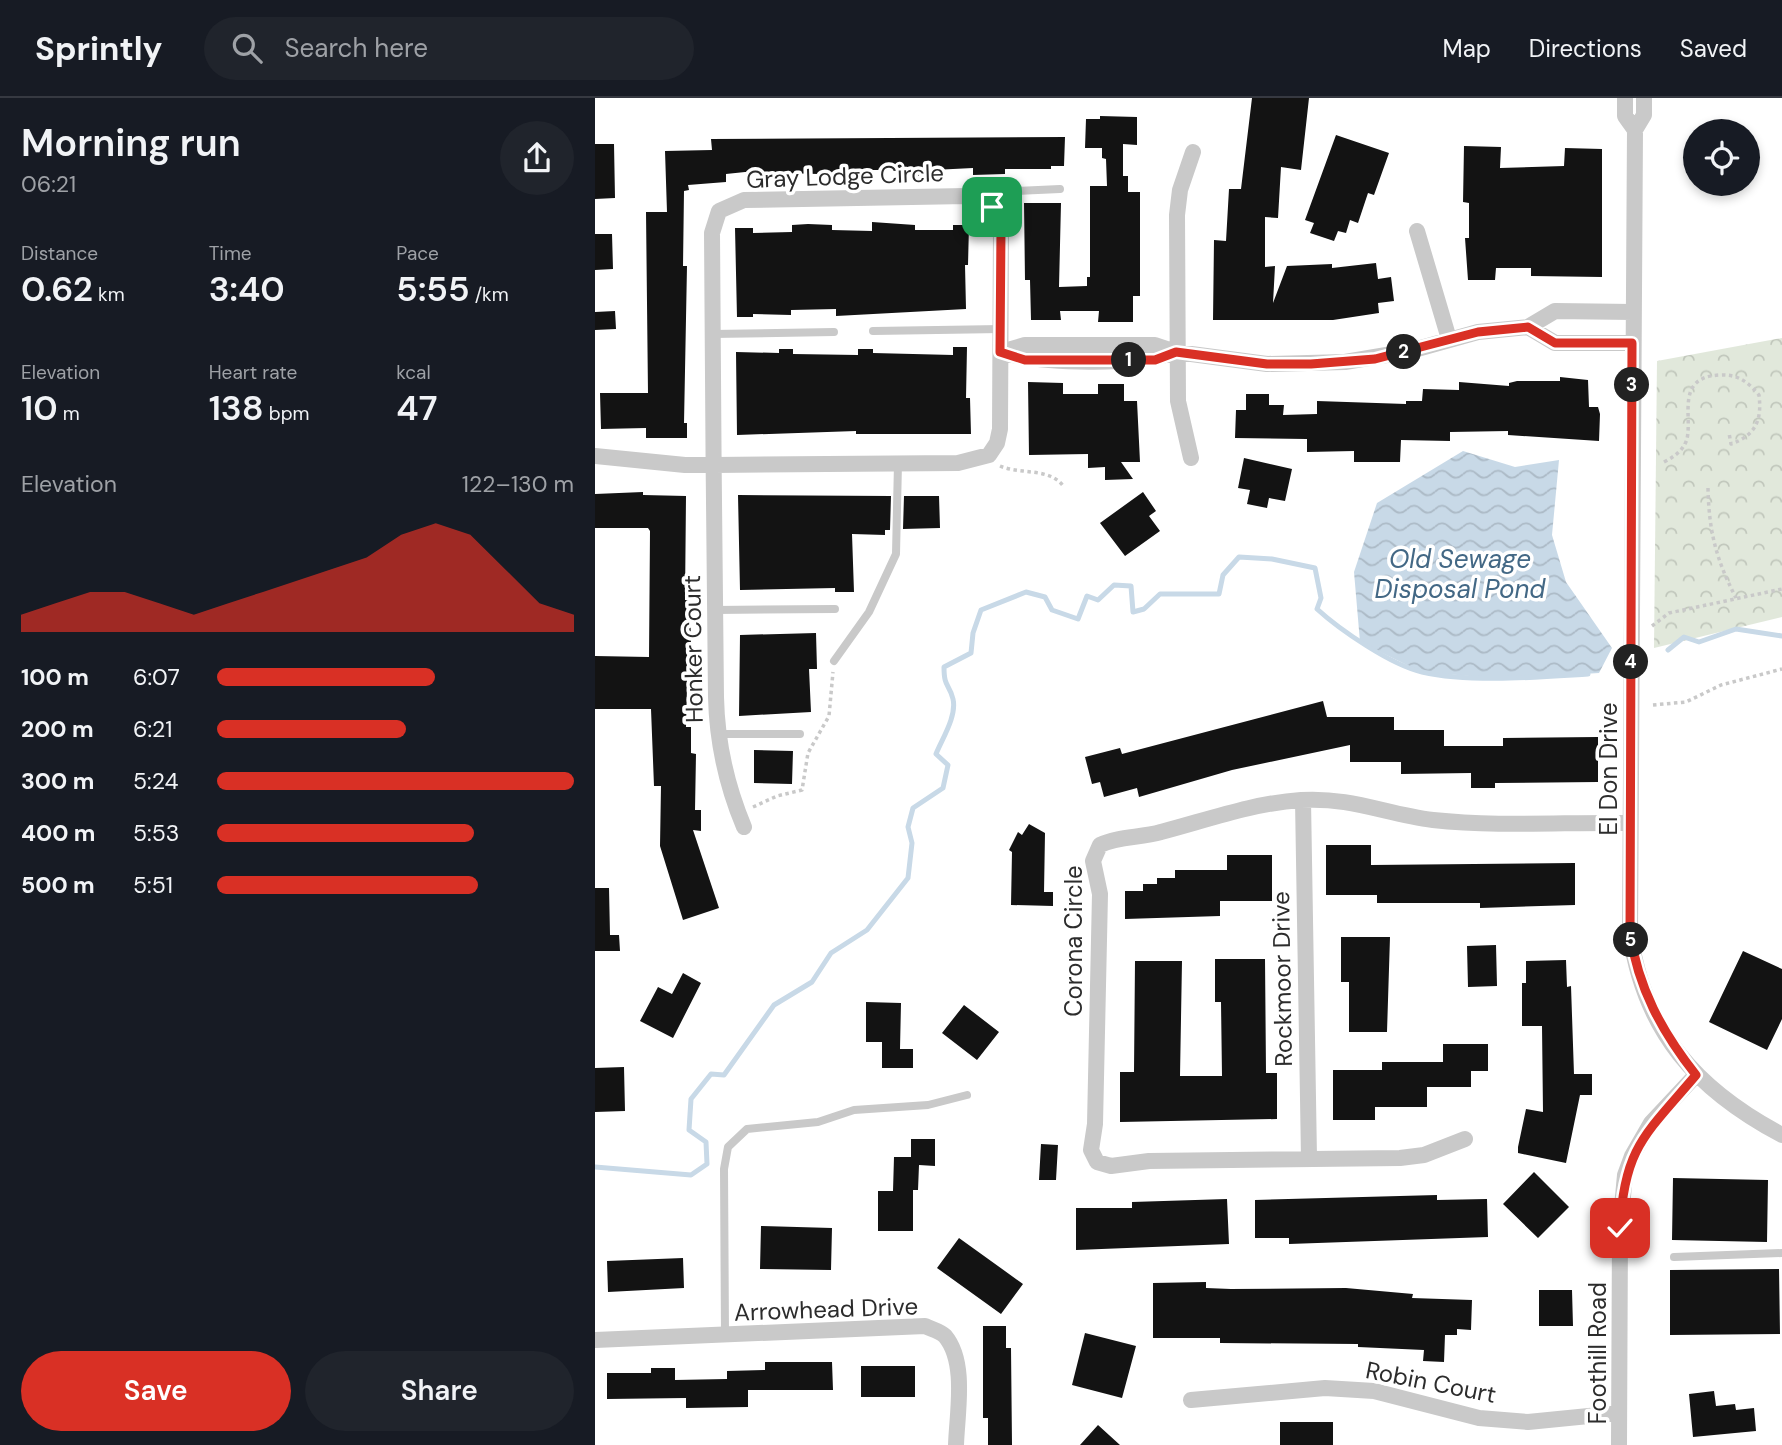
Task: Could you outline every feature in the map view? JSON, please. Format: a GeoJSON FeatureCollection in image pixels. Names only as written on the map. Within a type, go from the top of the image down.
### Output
{"type":"FeatureCollection","features":[{"type":"Feature","properties":{"kind":"street","name":"El Don Drive"},"geometry":{"type":"LineString","coordinates":[[1625,98],[1625,116],[1635,130]]}},
{"type":"Feature","properties":{"kind":"street","name":"El Don Drive"},"geometry":{"type":"LineString","coordinates":[[1644,98],[1644,115],[1635,130],[1630,933],[1637,969],[1661,1026],[1696,1075],[1728,1104],[1782,1135]]}},
{"type":"Feature","properties":{"kind":"street"},"geometry":{"type":"LineString","coordinates":[[1191,458],[1178,401],[1176,352],[1177,215],[1180,190],[1193,152]]}},
{"type":"Feature","properties":{"kind":"street","name":"Gray Lodge Circle"},"geometry":{"type":"LineString","coordinates":[[714,465],[712,233],[719,211],[729,204],[744,200],[966,196],[980,198],[992,207]]}},
{"type":"Feature","properties":{"kind":"street"},"geometry":{"type":"LineString","coordinates":[[597,458],[714,465],[958,463],[989,455],[997,443],[1000,429],[1001,229],[992,207]]}},
{"type":"Feature","properties":{"kind":"street"},"geometry":{"type":"LineString","coordinates":[[1417,231],[1449,339]]}},
{"type":"Feature","properties":{"kind":"street"},"geometry":{"type":"LineString","coordinates":[[1000,352],[1025,360],[1058,352],[1113,352],[1155,360],[1176,352],[1267,364],[1322,364],[1375,359],[1478,332],[1528,327],[1555,311],[1633,312]]}},
{"type":"Feature","properties":{"kind":"street"},"geometry":{"type":"LineString","coordinates":[[1528,327],[1555,343],[1632,343]]}},
{"type":"Feature","properties":{"kind":"street","name":"Honker Court"},"geometry":{"type":"LineString","coordinates":[[714,465],[717,734],[724,771],[741,820]]}},
{"type":"Feature","properties":{"kind":"street","name":"Corona Circle"},"geometry":{"type":"LineString","coordinates":[[1465,1139],[1424,1155],[1149,1161],[1111,1166],[1097,1162],[1091,1150],[1095,1124],[1100,894],[1093,861],[1100,845],[1113,838],[1129,840],[1267,804],[1303,800],[1343,799],[1436,820],[1630,823]]}},
{"type":"Feature","properties":{"kind":"street","name":"Rockmoor Drive"},"geometry":{"type":"LineString","coordinates":[[1303,800],[1309,1158]]}},
{"type":"Feature","properties":{"kind":"street","name":"Foothill Road"},"geometry":{"type":"LineString","coordinates":[[1619,1445],[1620,1228],[1625,1175],[1646,1130],[1696,1075]]}},
{"type":"Feature","properties":{"kind":"street","name":"Arrowhead Drive"},"geometry":{"type":"LineString","coordinates":[[595,1340],[918,1326],[943,1334],[952,1348],[957,1366],[956,1445]]}},
{"type":"Feature","properties":{"kind":"street","name":"Robin Court"},"geometry":{"type":"LineString","coordinates":[[1191,1400],[1325,1388],[1374,1391],[1479,1418],[1515,1421],[1619,1413]]}},
{"type":"Feature","properties":{"kind":"lane"},"geometry":{"type":"LineString","coordinates":[[992,207],[1015,191],[1060,189]]}},
{"type":"Feature","properties":{"kind":"lane"},"geometry":{"type":"LineString","coordinates":[[873,331],[1000,329]]}},
{"type":"Feature","properties":{"kind":"lane"},"geometry":{"type":"LineString","coordinates":[[712,334],[834,332]]}},
{"type":"Feature","properties":{"kind":"lane"},"geometry":{"type":"LineString","coordinates":[[834,661],[869,612],[896,554],[898,463]]}},
{"type":"Feature","properties":{"kind":"lane"},"geometry":{"type":"LineString","coordinates":[[715,610],[835,609]]}},
{"type":"Feature","properties":{"kind":"lane"},"geometry":{"type":"LineString","coordinates":[[717,734],[800,734]]}},
{"type":"Feature","properties":{"kind":"lane"},"geometry":{"type":"LineString","coordinates":[[725,1334],[724,1169],[728,1147],[747,1129],[818,1122],[854,1110],[928,1105],[967,1095]]}},
{"type":"Feature","properties":{"kind":"lane"},"geometry":{"type":"LineString","coordinates":[[1674,1257],[1782,1253]]}},
{"type":"Feature","properties":{"kind":"path"},"geometry":{"type":"LineString","coordinates":[[1664,461],[1676,456],[1687,442],[1689,396],[1697,384],[1711,376],[1737,377],[1759,395],[1761,412],[1755,429],[1747,439],[1731,444],[1729,433]]}},
{"type":"Feature","properties":{"kind":"path"},"geometry":{"type":"LineString","coordinates":[[989,455],[1000,466],[1012,471],[1048,474],[1065,487]]}},
{"type":"Feature","properties":{"kind":"path"},"geometry":{"type":"LineString","coordinates":[[1708,488],[1709,520],[1717,562],[1736,598]]}},
{"type":"Feature","properties":{"kind":"path"},"geometry":{"type":"LineString","coordinates":[[1652,626],[1669,613],[1782,589]]}},
{"type":"Feature","properties":{"kind":"path"},"geometry":{"type":"LineString","coordinates":[[741,820],[777,796],[802,790],[808,753],[829,716],[834,661]]}},
{"type":"Feature","properties":{"kind":"path"},"geometry":{"type":"LineString","coordinates":[[1653,705],[1686,702],[1721,685],[1782,668]]}},
{"type":"Feature","properties":{"kind":"green space"},"geometry":{"type":"Polygon","coordinates":[[[1782,338],[1782,617],[1654,648],[1657,361],[1782,338]]]}},
{"type":"Feature","properties":{"kind":"water","name":"Old Sewage Disposal Pond"},"geometry":{"type":"Polygon","coordinates":[[[1463,451],[1515,467],[1559,460],[1552,535],[1566,582],[1612,648],[1599,673],[1506,679],[1421,672],[1360,642],[1354,572],[1377,503],[1463,451]]]}},
{"type":"Feature","properties":{"kind":"building"},"geometry":{"type":"Polygon","coordinates":[[[1252,98],[1309,98],[1301,170],[1281,167],[1278,218],[1265,217],[1265,267],[1275,266],[1273,303],[1287,266],[1332,264],[1332,268],[1376,263],[1378,279],[1391,277],[1394,301],[1378,303],[1379,313],[1333,320],[1213,320],[1214,240],[1226,241],[1229,189],[1241,189],[1252,98]]]}},
{"type":"Feature","properties":{"kind":"building"},"geometry":{"type":"Polygon","coordinates":[[[1100,116],[1137,117],[1137,145],[1123,144],[1123,176],[1128,176],[1128,192],[1140,192],[1140,296],[1133,296],[1133,322],[1098,322],[1099,311],[1060,311],[1061,320],[1031,320],[1030,280],[1025,280],[1024,203],[1061,203],[1059,287],[1087,286],[1087,277],[1090,277],[1090,186],[1107,186],[1106,159],[1102,158],[1102,148],[1085,148],[1086,119],[1100,119],[1100,116]]]}},
{"type":"Feature","properties":{"kind":"building"},"geometry":{"type":"Polygon","coordinates":[[[1336,135],[1389,153],[1374,195],[1368,193],[1358,223],[1350,220],[1346,233],[1338,231],[1334,241],[1310,233],[1314,223],[1305,220],[1336,135]]]}},
{"type":"Feature","properties":{"kind":"building"},"geometry":{"type":"Polygon","coordinates":[[[1065,137],[1064,166],[1051,166],[1051,169],[1005,169],[1005,174],[973,175],[973,168],[933,170],[933,175],[908,176],[896,176],[896,170],[856,170],[856,175],[745,172],[726,174],[726,182],[688,185],[689,190],[684,191],[683,266],[687,266],[684,423],[687,423],[687,438],[646,438],[646,428],[601,429],[600,393],[648,393],[646,212],[667,212],[665,151],[712,150],[711,139],[1065,137]]]}},
{"type":"Feature","properties":{"kind":"building"},"geometry":{"type":"Polygon","coordinates":[[[595,144],[614,144],[615,198],[595,199],[595,144]]]}},
{"type":"Feature","properties":{"kind":"building"},"geometry":{"type":"Polygon","coordinates":[[[1464,146],[1501,147],[1500,168],[1564,166],[1565,148],[1602,149],[1602,277],[1531,276],[1531,268],[1496,268],[1495,280],[1468,280],[1465,238],[1469,238],[1469,203],[1463,202],[1464,146]]]}},
{"type":"Feature","properties":{"kind":"building"},"geometry":{"type":"Polygon","coordinates":[[[872,222],[915,225],[915,230],[953,230],[953,225],[969,225],[968,265],[965,265],[966,309],[836,316],[836,309],[791,310],[791,315],[753,314],[753,317],[737,317],[735,228],[753,228],[753,233],[792,232],[792,225],[808,224],[832,225],[832,230],[872,231],[872,222]]]}},
{"type":"Feature","properties":{"kind":"building"},"geometry":{"type":"Polygon","coordinates":[[[595,234],[612,234],[613,269],[595,270],[595,234]]]}},
{"type":"Feature","properties":{"kind":"building"},"geometry":{"type":"Polygon","coordinates":[[[615,311],[616,329],[595,330],[595,312],[615,311]]]}},
{"type":"Feature","properties":{"kind":"building"},"geometry":{"type":"Polygon","coordinates":[[[953,347],[967,347],[966,398],[970,398],[971,434],[856,434],[856,431],[737,435],[736,352],[779,353],[779,349],[793,349],[793,354],[858,355],[858,349],[873,349],[873,353],[953,355],[953,347]]]}},
{"type":"Feature","properties":{"kind":"building"},"geometry":{"type":"Polygon","coordinates":[[[1560,377],[1588,380],[1589,407],[1598,407],[1600,414],[1599,441],[1508,435],[1508,431],[1450,432],[1450,441],[1401,440],[1400,462],[1354,462],[1354,451],[1307,452],[1307,439],[1235,438],[1236,410],[1246,410],[1246,394],[1269,394],[1269,405],[1284,405],[1283,415],[1317,414],[1317,401],[1406,404],[1406,401],[1422,401],[1423,389],[1459,390],[1459,382],[1509,386],[1509,383],[1517,381],[1560,381],[1560,377]]]}},
{"type":"Feature","properties":{"kind":"building"},"geometry":{"type":"Polygon","coordinates":[[[1028,382],[1063,383],[1063,394],[1098,394],[1098,384],[1124,384],[1124,401],[1137,401],[1140,462],[1121,462],[1133,479],[1105,480],[1105,467],[1088,468],[1088,454],[1029,455],[1028,382]]]}},
{"type":"Feature","properties":{"kind":"building"},"geometry":{"type":"Polygon","coordinates":[[[1244,458],[1292,469],[1285,501],[1269,498],[1267,508],[1247,504],[1250,490],[1238,488],[1244,458]]]}},
{"type":"Feature","properties":{"kind":"building"},"geometry":{"type":"Polygon","coordinates":[[[643,492],[643,495],[686,496],[685,600],[690,600],[691,645],[688,645],[686,727],[691,727],[691,753],[696,754],[695,810],[701,810],[701,831],[693,830],[719,908],[683,920],[660,846],[661,786],[654,786],[651,709],[595,709],[595,656],[649,657],[650,531],[648,528],[595,528],[595,494],[643,492]]]}},
{"type":"Feature","properties":{"kind":"building"},"geometry":{"type":"Polygon","coordinates":[[[1143,492],[1156,511],[1149,516],[1160,531],[1125,556],[1100,523],[1143,492]]]}},
{"type":"Feature","properties":{"kind":"building"},"geometry":{"type":"Polygon","coordinates":[[[738,495],[891,496],[890,530],[885,530],[885,535],[852,534],[854,592],[835,592],[835,588],[740,590],[738,495]]]}},
{"type":"Feature","properties":{"kind":"building"},"geometry":{"type":"Polygon","coordinates":[[[904,496],[939,496],[940,528],[903,529],[904,496]]]}},
{"type":"Feature","properties":{"kind":"building"},"geometry":{"type":"Polygon","coordinates":[[[816,633],[817,669],[809,669],[811,712],[739,716],[740,635],[816,633]]]}},
{"type":"Feature","properties":{"kind":"building"},"geometry":{"type":"Polygon","coordinates":[[[1323,701],[1327,717],[1394,717],[1394,730],[1444,730],[1444,746],[1503,746],[1503,738],[1598,737],[1598,782],[1495,783],[1495,788],[1471,788],[1471,773],[1401,774],[1401,762],[1350,762],[1350,745],[1232,770],[1139,797],[1137,788],[1104,797],[1100,782],[1092,784],[1085,757],[1120,748],[1122,754],[1323,701]]]}},
{"type":"Feature","properties":{"kind":"building"},"geometry":{"type":"Polygon","coordinates":[[[754,750],[793,751],[792,784],[754,783],[754,750]]]}},
{"type":"Feature","properties":{"kind":"building"},"geometry":{"type":"Polygon","coordinates":[[[1029,824],[1045,833],[1044,892],[1053,892],[1053,906],[1011,905],[1012,852],[1009,850],[1018,832],[1022,835],[1029,824]]]}},
{"type":"Feature","properties":{"kind":"building"},"geometry":{"type":"Polygon","coordinates":[[[1326,845],[1371,845],[1371,865],[1575,863],[1575,905],[1480,908],[1480,903],[1377,903],[1377,895],[1326,895],[1326,845]]]}},
{"type":"Feature","properties":{"kind":"building"},"geometry":{"type":"Polygon","coordinates":[[[1227,855],[1272,855],[1272,901],[1220,901],[1220,916],[1125,919],[1125,891],[1143,891],[1143,884],[1157,884],[1157,878],[1175,878],[1175,870],[1227,870],[1227,855]]]}},
{"type":"Feature","properties":{"kind":"building"},"geometry":{"type":"Polygon","coordinates":[[[595,888],[609,888],[610,935],[619,935],[620,951],[595,951],[595,888]]]}},
{"type":"Feature","properties":{"kind":"building"},"geometry":{"type":"Polygon","coordinates":[[[1341,937],[1390,937],[1387,1032],[1349,1032],[1349,982],[1341,982],[1341,937]]]}},
{"type":"Feature","properties":{"kind":"building"},"geometry":{"type":"Polygon","coordinates":[[[1496,945],[1497,986],[1468,987],[1467,946],[1496,945]]]}},
{"type":"Feature","properties":{"kind":"building"},"geometry":{"type":"Polygon","coordinates":[[[1743,951],[1782,969],[1782,1019],[1767,1050],[1709,1022],[1743,951]]]}},
{"type":"Feature","properties":{"kind":"building"},"geometry":{"type":"Polygon","coordinates":[[[1215,959],[1265,959],[1266,1073],[1277,1073],[1277,1119],[1120,1122],[1120,1072],[1134,1072],[1135,961],[1182,961],[1180,1076],[1222,1076],[1221,1002],[1215,1002],[1215,959]]]}},
{"type":"Feature","properties":{"kind":"building"},"geometry":{"type":"Polygon","coordinates":[[[1566,960],[1567,987],[1571,986],[1574,1074],[1592,1074],[1592,1095],[1580,1095],[1566,1163],[1518,1153],[1518,1147],[1526,1109],[1543,1112],[1542,1026],[1522,1026],[1522,983],[1526,983],[1526,961],[1566,960]]]}},
{"type":"Feature","properties":{"kind":"building"},"geometry":{"type":"Polygon","coordinates":[[[683,973],[701,983],[673,1038],[640,1021],[658,987],[672,994],[683,973]]]}},
{"type":"Feature","properties":{"kind":"building"},"geometry":{"type":"Polygon","coordinates":[[[866,1002],[901,1003],[900,1049],[913,1049],[913,1068],[882,1068],[882,1042],[866,1042],[866,1002]]]}},
{"type":"Feature","properties":{"kind":"building"},"geometry":{"type":"Polygon","coordinates":[[[964,1005],[999,1032],[977,1060],[942,1033],[964,1005]]]}},
{"type":"Feature","properties":{"kind":"building"},"geometry":{"type":"Polygon","coordinates":[[[1443,1044],[1488,1044],[1488,1071],[1471,1071],[1471,1087],[1427,1087],[1427,1107],[1375,1107],[1375,1120],[1333,1120],[1333,1070],[1382,1070],[1382,1062],[1443,1062],[1443,1044]]]}},
{"type":"Feature","properties":{"kind":"building"},"geometry":{"type":"Polygon","coordinates":[[[624,1067],[625,1111],[595,1112],[595,1068],[624,1067]]]}},
{"type":"Feature","properties":{"kind":"building"},"geometry":{"type":"Polygon","coordinates":[[[911,1139],[935,1139],[935,1166],[919,1165],[918,1190],[913,1190],[913,1231],[878,1231],[878,1191],[893,1191],[894,1157],[911,1157],[911,1139]]]}},
{"type":"Feature","properties":{"kind":"building"},"geometry":{"type":"Polygon","coordinates":[[[1041,1144],[1058,1145],[1056,1180],[1039,1180],[1041,1144]]]}},
{"type":"Feature","properties":{"kind":"building"},"geometry":{"type":"Polygon","coordinates":[[[1534,1172],[1569,1207],[1538,1238],[1503,1204],[1534,1172]]]}},
{"type":"Feature","properties":{"kind":"building"},"geometry":{"type":"Polygon","coordinates":[[[1673,1178],[1768,1180],[1767,1242],[1672,1240],[1673,1178]]]}},
{"type":"Feature","properties":{"kind":"building"},"geometry":{"type":"Polygon","coordinates":[[[1437,1195],[1437,1200],[1487,1199],[1488,1237],[1289,1244],[1289,1238],[1255,1238],[1255,1200],[1437,1195]]]}},
{"type":"Feature","properties":{"kind":"building"},"geometry":{"type":"Polygon","coordinates":[[[1227,1199],[1229,1244],[1076,1250],[1076,1208],[1132,1208],[1132,1202],[1227,1199]]]}},
{"type":"Feature","properties":{"kind":"building"},"geometry":{"type":"Polygon","coordinates":[[[761,1226],[832,1228],[831,1270],[760,1269],[761,1226]]]}},
{"type":"Feature","properties":{"kind":"building"},"geometry":{"type":"Polygon","coordinates":[[[959,1238],[1023,1284],[1001,1314],[937,1268],[959,1238]]]}},
{"type":"Feature","properties":{"kind":"building"},"geometry":{"type":"Polygon","coordinates":[[[683,1258],[684,1288],[608,1292],[607,1261],[683,1258]]]}},
{"type":"Feature","properties":{"kind":"building"},"geometry":{"type":"Polygon","coordinates":[[[1779,1269],[1780,1334],[1670,1335],[1670,1270],[1779,1269]]]}},
{"type":"Feature","properties":{"kind":"building"},"geometry":{"type":"Polygon","coordinates":[[[1206,1282],[1206,1288],[1346,1288],[1413,1294],[1412,1298],[1472,1300],[1471,1330],[1457,1329],[1457,1335],[1445,1335],[1444,1362],[1423,1361],[1424,1350],[1358,1347],[1358,1344],[1220,1343],[1220,1338],[1153,1338],[1153,1283],[1206,1282]]]}},
{"type":"Feature","properties":{"kind":"building"},"geometry":{"type":"Polygon","coordinates":[[[1539,1290],[1572,1290],[1573,1326],[1539,1326],[1539,1290]]]}},
{"type":"Feature","properties":{"kind":"building"},"geometry":{"type":"Polygon","coordinates":[[[983,1326],[1006,1326],[1006,1348],[1011,1348],[1012,1445],[988,1445],[988,1418],[983,1418],[983,1326]]]}},
{"type":"Feature","properties":{"kind":"building"},"geometry":{"type":"Polygon","coordinates":[[[1085,1333],[1136,1346],[1122,1398],[1072,1385],[1085,1333]]]}},
{"type":"Feature","properties":{"kind":"building"},"geometry":{"type":"Polygon","coordinates":[[[765,1362],[832,1362],[833,1390],[748,1390],[748,1407],[686,1408],[686,1398],[607,1399],[607,1373],[651,1373],[651,1368],[675,1368],[675,1380],[727,1379],[727,1371],[765,1370],[765,1362]]]}},
{"type":"Feature","properties":{"kind":"building"},"geometry":{"type":"Polygon","coordinates":[[[861,1366],[915,1366],[915,1397],[861,1397],[861,1366]]]}},
{"type":"Feature","properties":{"kind":"building"},"geometry":{"type":"Polygon","coordinates":[[[1714,1391],[1716,1406],[1735,1404],[1736,1410],[1754,1408],[1756,1431],[1693,1437],[1689,1394],[1714,1391]]]}},
{"type":"Feature","properties":{"kind":"building"},"geometry":{"type":"Polygon","coordinates":[[[1280,1422],[1333,1422],[1333,1445],[1280,1445],[1280,1422]]]}},
{"type":"Feature","properties":{"kind":"building"},"geometry":{"type":"Polygon","coordinates":[[[1098,1425],[1120,1445],[1080,1445],[1098,1425]]]}},
{"type":"Feature","properties":{"kind":"waterway"},"geometry":{"type":"LineString","coordinates":[[595,1167],[691,1175],[707,1164],[706,1142],[689,1130],[691,1099],[711,1074],[724,1075],[774,1005],[812,982],[831,953],[867,930],[908,878],[912,843],[908,827],[913,808],[943,788],[948,765],[936,754],[951,720],[954,706],[944,667],[971,653],[973,633],[981,610],[1026,592],[1045,597],[1052,610],[1078,619],[1087,596],[1098,600],[1114,585],[1131,586],[1133,612],[1144,609],[1160,594],[1219,594],[1223,575],[1239,557],[1272,559],[1315,568],[1321,598],[1317,609],[1367,646],[1410,668],[1441,675],[1483,678],[1588,674]]}},
{"type":"Feature","properties":{"kind":"waterway"},"geometry":{"type":"LineString","coordinates":[[1668,650],[1684,637],[1699,642],[1736,629],[1782,636]]}},
{"type":"Feature","properties":{"kind":"route"},"geometry":{"type":"LineString","coordinates":[[992,207],[998,216],[1001,229],[1000,352],[1025,360],[1155,360],[1176,352],[1267,364],[1345,362],[1375,359],[1478,332],[1528,327],[1555,343],[1632,343],[1630,933],[1637,969],[1651,1007],[1661,1026],[1696,1075],[1651,1124],[1632,1156],[1625,1175],[1620,1228]]}}]}
